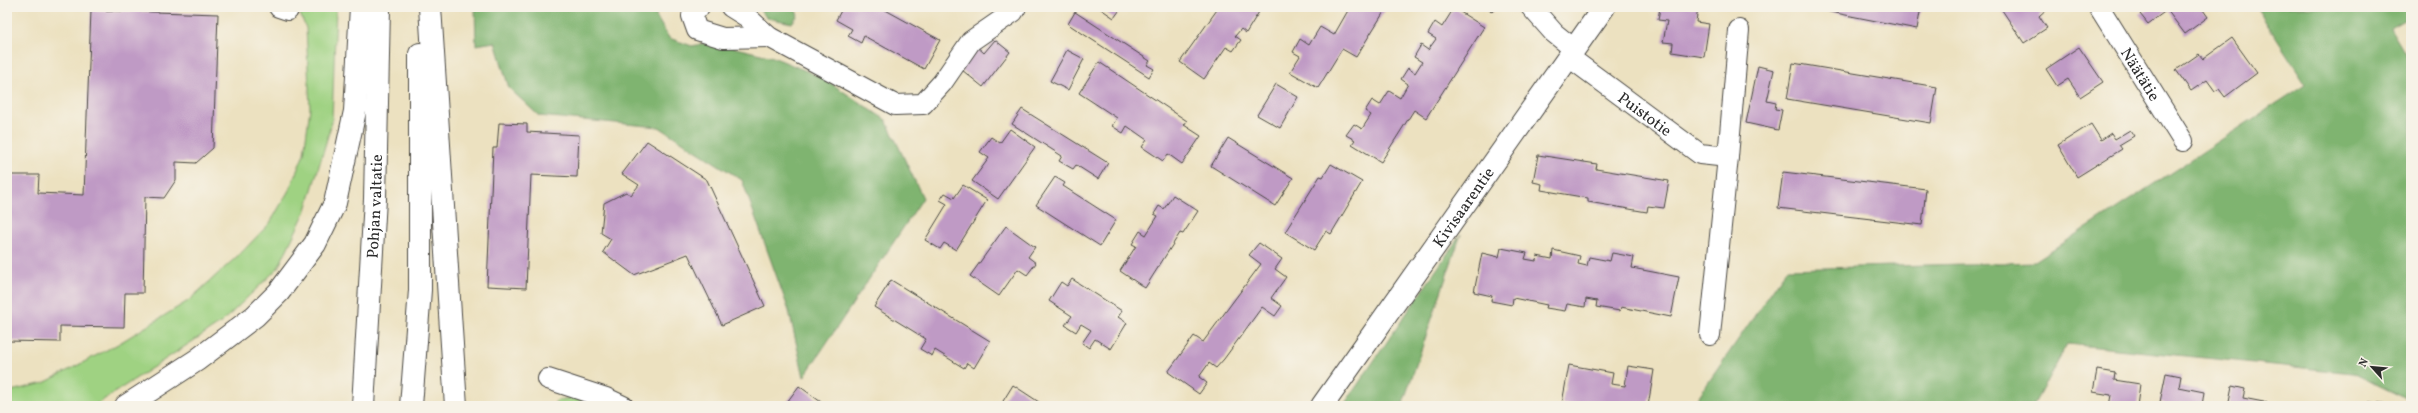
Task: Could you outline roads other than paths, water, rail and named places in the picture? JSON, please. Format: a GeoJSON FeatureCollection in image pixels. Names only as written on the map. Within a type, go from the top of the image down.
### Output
{"type":"FeatureCollection","features":[{"type":"Feature","properties":{"kind":"main road"},"geometry":{"type":"LineString","coordinates":[[126,406],[197,360],[255,316],[279,292],[315,244],[335,203],[355,111],[361,7]]}},
{"type":"Feature","properties":{"kind":"main road","name":"Pohjan valtatie"},"geometry":{"type":"LineString","coordinates":[[363,406],[375,199],[379,7]]}},
{"type":"Feature","properties":{"kind":"main road"},"geometry":{"type":"LineString","coordinates":[[411,406],[420,290],[420,7]]}},
{"type":"Feature","properties":{"kind":"main road"},"geometry":{"type":"LineString","coordinates":[[430,7],[456,406]]}},
{"type":"Feature","properties":{"kind":"main road","name":"Kivisaarentie"},"geometry":{"type":"LineString","coordinates":[[1322,406],[1604,7]]}},
{"type":"Feature","properties":{"kind":"street"},"geometry":{"type":"LineString","coordinates":[[699,7],[692,16],[697,30],[723,38],[769,38]]}},
{"type":"Feature","properties":{"kind":"street"},"geometry":{"type":"LineString","coordinates":[[731,7],[747,17],[769,38],[895,105],[923,104],[942,83],[971,41],[1015,10]]}},
{"type":"Feature","properties":{"kind":"street","name":"Puistotie"},"geometry":{"type":"LineString","coordinates":[[1531,7],[1572,53],[1700,154],[1728,157]]}},
{"type":"Feature","properties":{"kind":"street","name":"Näätätie"},"geometry":{"type":"LineString","coordinates":[[2100,7],[2183,141]]}},
{"type":"Feature","properties":{"kind":"street"},"geometry":{"type":"LineString","coordinates":[[1710,335],[1739,30]]}},
{"type":"Feature","properties":{"kind":"street"},"geometry":{"type":"LineString","coordinates":[[548,379],[606,398],[623,406]]}}]}
